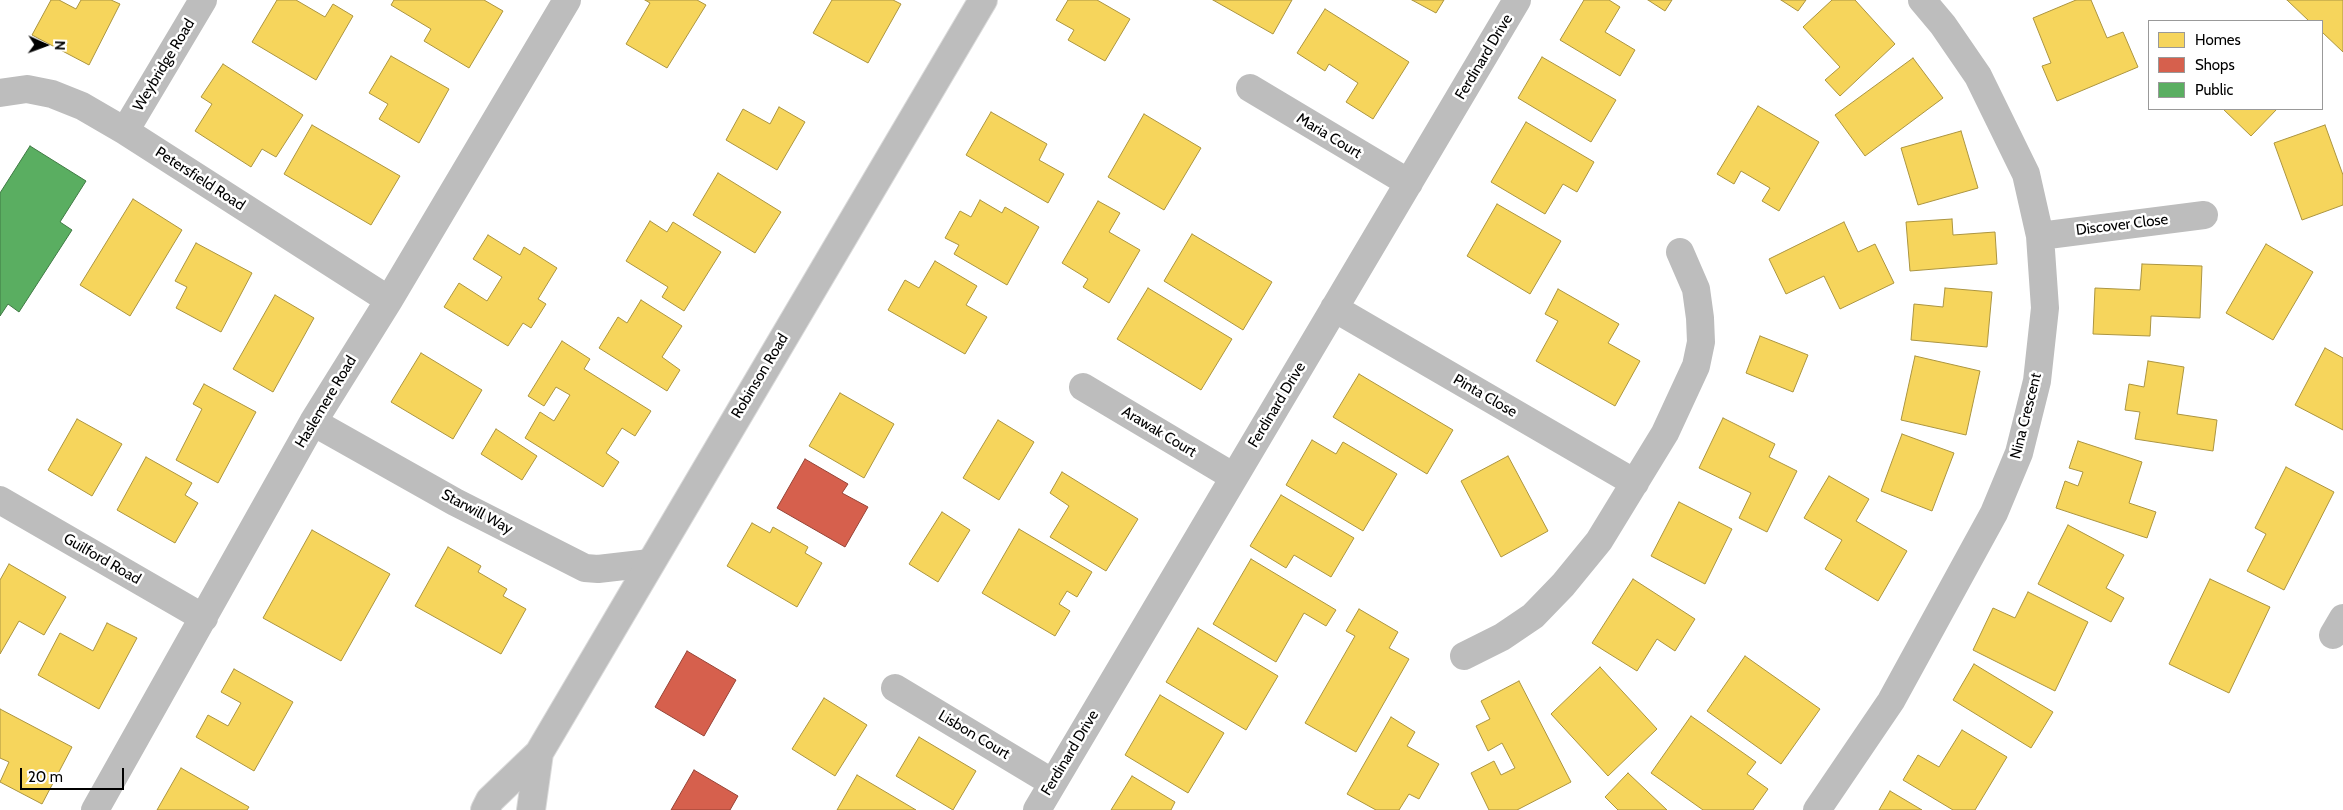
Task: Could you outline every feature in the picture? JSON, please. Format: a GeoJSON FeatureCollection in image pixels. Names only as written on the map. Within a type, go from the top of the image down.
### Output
{"type":"FeatureCollection","features":[{"type":"Feature","properties":{"kind":"main road","name":"Weybridge Road"},"geometry":{"type":"LineString","coordinates":[[125,131],[202,0]]}},
{"type":"Feature","properties":{"kind":"main road","name":"Haslemere Road"},"geometry":{"type":"LineString","coordinates":[[95,810],[313,422],[389,300],[566,0]]}},
{"type":"Feature","properties":{"kind":"main road","name":"Robinson Road"},"geometry":{"type":"LineString","coordinates":[[484,810],[490,800],[539,753],[983,0]]}},
{"type":"Feature","properties":{"kind":"main road","name":"Ferdinard Drive"},"geometry":{"type":"LineString","coordinates":[[1037,810],[1517,0]]}},
{"type":"Feature","properties":{"kind":"main road","name":"Nina Crescent"},"geometry":{"type":"LineString","coordinates":[[1817,810],[1891,701],[1994,513],[2019,453],[2037,382],[2044,308],[2040,236],[2026,174],[1978,76],[1943,25],[1922,0]]}},
{"type":"Feature","properties":{"kind":"main road","name":"Maria Court"},"geometry":{"type":"LineString","coordinates":[[1250,88],[1409,183]]}},
{"type":"Feature","properties":{"kind":"main road","name":"Petersfield Road"},"geometry":{"type":"LineString","coordinates":[[0,93],[27,89],[52,94],[82,106],[125,131],[389,300]]}},
{"type":"Feature","properties":{"kind":"main road","name":"Discover Close"},"geometry":{"type":"LineString","coordinates":[[2040,236],[2204,215]]}},
{"type":"Feature","properties":{"kind":"main road"},"geometry":{"type":"LineString","coordinates":[[1464,656],[1502,637],[1533,616],[1564,585],[1599,541],[1635,483],[1681,402],[1696,366],[1701,342],[1696,289],[1680,252]]}},
{"type":"Feature","properties":{"kind":"main road","name":"Pinta Close"},"geometry":{"type":"LineString","coordinates":[[1334,308],[1635,483]]}},
{"type":"Feature","properties":{"kind":"main road","name":"Arawak Court"},"geometry":{"type":"LineString","coordinates":[[1083,387],[1234,477]]}},
{"type":"Feature","properties":{"kind":"main road","name":"Starwill Way"},"geometry":{"type":"LineString","coordinates":[[313,422],[456,502],[585,568],[598,569],[650,563]]}},
{"type":"Feature","properties":{"kind":"main road","name":"Guilford Road"},"geometry":{"type":"LineString","coordinates":[[0,500],[204,618]]}},
{"type":"Feature","properties":{"kind":"main road","name":"Lisbon Court"},"geometry":{"type":"LineString","coordinates":[[895,688],[1053,783]]}},
{"type":"Feature","properties":{"kind":"main road","name":"Robinson Road"},"geometry":{"type":"LineString","coordinates":[[531,810],[539,753]]}},
{"type":"Feature","properties":{"kind":"building: Homes"},"geometry":{"type":"Polygon","coordinates":[[[51,0],[59,0],[76,9],[81,0],[111,0],[120,4],[89,65],[32,35],[51,0]]]}},
{"type":"Feature","properties":{"kind":"building: Homes"},"geometry":{"type":"Polygon","coordinates":[[[277,0],[296,0],[325,17],[333,4],[353,16],[316,80],[252,42],[277,0]]]}},
{"type":"Feature","properties":{"kind":"building: Homes"},"geometry":{"type":"Polygon","coordinates":[[[394,0],[484,0],[503,11],[469,68],[424,41],[431,29],[391,5],[394,0]]]}},
{"type":"Feature","properties":{"kind":"building: Homes"},"geometry":{"type":"Polygon","coordinates":[[[645,0],[697,0],[706,5],[667,68],[626,44],[650,3],[645,0]]]}},
{"type":"Feature","properties":{"kind":"building: Homes"},"geometry":{"type":"Polygon","coordinates":[[[832,0],[893,0],[901,4],[868,63],[813,33],[832,0]]]}},
{"type":"Feature","properties":{"kind":"building: Homes"},"geometry":{"type":"Polygon","coordinates":[[[1068,0],[1097,0],[1130,19],[1105,61],[1068,40],[1074,30],[1056,20],[1068,0]]]}},
{"type":"Feature","properties":{"kind":"building: Homes"},"geometry":{"type":"Polygon","coordinates":[[[1213,0],[1292,0],[1273,34],[1213,0]]]}},
{"type":"Feature","properties":{"kind":"building: Homes"},"geometry":{"type":"Polygon","coordinates":[[[1412,0],[1444,0],[1436,13],[1412,0]]]}},
{"type":"Feature","properties":{"kind":"building: Homes"},"geometry":{"type":"Polygon","coordinates":[[[1584,0],[1609,0],[1620,7],[1605,32],[1635,50],[1620,76],[1560,40],[1584,0]]]}},
{"type":"Feature","properties":{"kind":"building: Homes"},"geometry":{"type":"Polygon","coordinates":[[[1648,0],[1672,0],[1665,11],[1648,0]]]}},
{"type":"Feature","properties":{"kind":"building: Homes"},"geometry":{"type":"Polygon","coordinates":[[[1781,0],[1806,0],[1798,11],[1781,0]]]}},
{"type":"Feature","properties":{"kind":"building: Homes"},"geometry":{"type":"Polygon","coordinates":[[[1832,0],[1855,0],[1895,44],[1840,96],[1825,80],[1840,67],[1803,27],[1832,0]]]}},
{"type":"Feature","properties":{"kind":"building: Homes"},"geometry":{"type":"Polygon","coordinates":[[[2076,0],[2091,0],[2107,38],[2123,32],[2138,67],[2057,101],[2042,66],[2051,63],[2033,18],[2076,0]]]}},
{"type":"Feature","properties":{"kind":"building: Homes"},"geometry":{"type":"Polygon","coordinates":[[[2287,0],[2343,0],[2343,52],[2323,33],[2323,20],[2308,20],[2287,0]]]}},
{"type":"Feature","properties":{"kind":"building: Homes"},"geometry":{"type":"Polygon","coordinates":[[[1325,9],[1409,62],[1373,119],[1346,102],[1358,83],[1329,64],[1325,71],[1297,53],[1325,9]]]}},
{"type":"Feature","properties":{"kind":"building: Homes"},"geometry":{"type":"Polygon","coordinates":[[[391,56],[449,89],[419,143],[379,119],[388,104],[369,93],[391,56]]]}},
{"type":"Feature","properties":{"kind":"building: Homes"},"geometry":{"type":"Polygon","coordinates":[[[1542,57],[1616,100],[1591,142],[1518,98],[1542,57]]]}},
{"type":"Feature","properties":{"kind":"building: Homes"},"geometry":{"type":"Polygon","coordinates":[[[1913,58],[1943,98],[1865,156],[1835,115],[1913,58]]]}},
{"type":"Feature","properties":{"kind":"building: Homes"},"geometry":{"type":"Polygon","coordinates":[[[223,64],[303,115],[276,157],[262,149],[251,167],[195,131],[212,104],[201,97],[223,64]]]}},
{"type":"Feature","properties":{"kind":"building: Homes"},"geometry":{"type":"Polygon","coordinates":[[[1758,106],[1819,142],[1779,211],[1762,201],[1770,188],[1741,171],[1734,184],[1717,174],[1758,106]]]}},
{"type":"Feature","properties":{"kind":"building: Homes"},"geometry":{"type":"Polygon","coordinates":[[[779,107],[805,122],[777,170],[726,140],[743,109],[770,124],[779,107]]]}},
{"type":"Feature","properties":{"kind":"building: Homes"},"geometry":{"type":"Polygon","coordinates":[[[2224,110],[2276,110],[2251,136],[2224,110]]]}},
{"type":"Feature","properties":{"kind":"building: Homes"},"geometry":{"type":"Polygon","coordinates":[[[991,112],[1047,144],[1039,160],[1064,174],[1048,203],[966,155],[991,112]]]}},
{"type":"Feature","properties":{"kind":"building: Homes"},"geometry":{"type":"Polygon","coordinates":[[[1144,114],[1201,148],[1164,210],[1108,177],[1144,114]]]}},
{"type":"Feature","properties":{"kind":"building: Homes"},"geometry":{"type":"Polygon","coordinates":[[[1526,122],[1594,162],[1577,192],[1563,184],[1545,214],[1491,182],[1526,122]]]}},
{"type":"Feature","properties":{"kind":"building: Homes"},"geometry":{"type":"Polygon","coordinates":[[[312,125],[400,176],[371,225],[284,174],[312,125]]]}},
{"type":"Feature","properties":{"kind":"building: Homes"},"geometry":{"type":"Polygon","coordinates":[[[2325,125],[2343,175],[2343,205],[2302,220],[2274,143],[2325,125]]]}},
{"type":"Feature","properties":{"kind":"building: Homes"},"geometry":{"type":"Polygon","coordinates":[[[1961,131],[1978,188],[1918,205],[1901,148],[1961,131]]]}},
{"type":"Feature","properties":{"kind":"building: Homes"},"geometry":{"type":"Polygon","coordinates":[[[718,173],[781,212],[755,253],[693,215],[718,173]]]}},
{"type":"Feature","properties":{"kind":"building: Homes"},"geometry":{"type":"Polygon","coordinates":[[[133,199],[182,230],[130,316],[80,285],[133,199]]]}},
{"type":"Feature","properties":{"kind":"building: Homes"},"geometry":{"type":"Polygon","coordinates":[[[980,200],[1002,213],[1005,207],[1039,227],[1007,285],[954,254],[959,245],[945,238],[960,211],[971,217],[980,200]]]}},
{"type":"Feature","properties":{"kind":"building: Homes"},"geometry":{"type":"Polygon","coordinates":[[[1098,201],[1120,213],[1109,232],[1140,250],[1109,303],[1083,287],[1088,279],[1062,263],[1098,201]]]}},
{"type":"Feature","properties":{"kind":"building: Homes"},"geometry":{"type":"Polygon","coordinates":[[[1497,204],[1561,241],[1530,294],[1467,256],[1497,204]]]}},
{"type":"Feature","properties":{"kind":"building: Homes"},"geometry":{"type":"Polygon","coordinates":[[[1952,219],[1953,235],[1995,232],[1997,264],[1910,271],[1906,222],[1952,219]]]}},
{"type":"Feature","properties":{"kind":"building: Homes"},"geometry":{"type":"Polygon","coordinates":[[[650,221],[667,232],[673,222],[721,252],[684,311],[662,297],[668,287],[626,261],[650,221]]]}},
{"type":"Feature","properties":{"kind":"building: Homes"},"geometry":{"type":"Polygon","coordinates":[[[1844,222],[1858,252],[1875,244],[1894,283],[1840,309],[1824,276],[1786,294],[1769,259],[1844,222]]]}},
{"type":"Feature","properties":{"kind":"building: Homes"},"geometry":{"type":"Polygon","coordinates":[[[1192,234],[1272,282],[1243,330],[1164,281],[1192,234]]]}},
{"type":"Feature","properties":{"kind":"building: Homes"},"geometry":{"type":"Polygon","coordinates":[[[488,235],[520,255],[524,247],[557,268],[538,299],[546,304],[531,328],[523,323],[508,346],[444,307],[459,283],[487,301],[502,277],[473,259],[488,235]]]}},
{"type":"Feature","properties":{"kind":"building: Homes"},"geometry":{"type":"Polygon","coordinates":[[[196,243],[252,273],[221,332],[176,308],[187,287],[175,281],[196,243]]]}},
{"type":"Feature","properties":{"kind":"building: Homes"},"geometry":{"type":"Polygon","coordinates":[[[2266,244],[2313,272],[2273,340],[2226,313],[2266,244]]]}},
{"type":"Feature","properties":{"kind":"building: Homes"},"geometry":{"type":"Polygon","coordinates":[[[935,261],[977,286],[966,305],[987,317],[965,354],[888,310],[905,280],[919,288],[935,261]]]}},
{"type":"Feature","properties":{"kind":"building: Homes"},"geometry":{"type":"Polygon","coordinates":[[[2142,264],[2202,266],[2200,318],[2151,316],[2150,336],[2093,334],[2095,288],[2140,290],[2142,264]]]}},
{"type":"Feature","properties":{"kind":"building: Homes"},"geometry":{"type":"Polygon","coordinates":[[[1148,288],[1232,339],[1201,390],[1117,339],[1148,288]]]}},
{"type":"Feature","properties":{"kind":"building: Homes"},"geometry":{"type":"Polygon","coordinates":[[[1945,288],[1992,292],[1987,347],[1911,340],[1914,304],[1943,307],[1945,288]]]}},
{"type":"Feature","properties":{"kind":"building: Homes"},"geometry":{"type":"Polygon","coordinates":[[[1558,289],[1619,324],[1608,343],[1640,361],[1615,406],[1536,361],[1558,321],[1545,314],[1558,289]]]}},
{"type":"Feature","properties":{"kind":"building: Homes"},"geometry":{"type":"Polygon","coordinates":[[[275,295],[314,318],[273,392],[233,369],[275,295]]]}},
{"type":"Feature","properties":{"kind":"building: Homes"},"geometry":{"type":"Polygon","coordinates":[[[641,300],[682,326],[662,357],[680,370],[667,391],[599,348],[618,317],[627,323],[641,300]]]}},
{"type":"Feature","properties":{"kind":"building: Homes"},"geometry":{"type":"Polygon","coordinates":[[[1760,336],[1808,355],[1793,392],[1746,373],[1760,336]]]}},
{"type":"Feature","properties":{"kind":"building: Homes"},"geometry":{"type":"Polygon","coordinates":[[[562,341],[590,359],[584,369],[651,411],[635,436],[622,428],[606,453],[619,462],[603,487],[525,438],[540,412],[554,421],[570,395],[556,387],[544,406],[528,396],[562,341]]]}},
{"type":"Feature","properties":{"kind":"building: Homes"},"geometry":{"type":"Polygon","coordinates":[[[2325,348],[2343,358],[2343,430],[2295,405],[2325,348]]]}},
{"type":"Feature","properties":{"kind":"building: Homes"},"geometry":{"type":"Polygon","coordinates":[[[421,353],[482,390],[453,439],[391,402],[421,353]]]}},
{"type":"Feature","properties":{"kind":"building: Homes"},"geometry":{"type":"Polygon","coordinates":[[[1915,356],[1980,371],[1966,435],[1901,420],[1915,356]]]}},
{"type":"Feature","properties":{"kind":"building: Homes"},"geometry":{"type":"Polygon","coordinates":[[[2148,361],[2184,367],[2177,414],[2217,420],[2213,451],[2135,439],[2140,412],[2125,410],[2129,384],[2144,387],[2148,361]]]}},
{"type":"Feature","properties":{"kind":"building: Homes"},"geometry":{"type":"Polygon","coordinates":[[[1359,374],[1453,430],[1427,474],[1333,417],[1359,374]]]}},
{"type":"Feature","properties":{"kind":"building: Homes"},"geometry":{"type":"Polygon","coordinates":[[[204,384],[256,412],[218,483],[176,460],[202,409],[193,404],[204,384]]]}},
{"type":"Feature","properties":{"kind":"building: Homes"},"geometry":{"type":"Polygon","coordinates":[[[840,393],[894,424],[864,478],[809,446],[840,393]]]}},
{"type":"Feature","properties":{"kind":"building: Homes"},"geometry":{"type":"Polygon","coordinates":[[[1723,418],[1775,444],[1769,457],[1797,471],[1767,532],[1739,518],[1751,493],[1699,468],[1723,418]]]}},
{"type":"Feature","properties":{"kind":"building: Homes"},"geometry":{"type":"Polygon","coordinates":[[[77,419],[122,444],[92,496],[48,470],[77,419]]]}},
{"type":"Feature","properties":{"kind":"building: Homes"},"geometry":{"type":"Polygon","coordinates":[[[998,420],[1034,442],[999,500],[963,478],[998,420]]]}},
{"type":"Feature","properties":{"kind":"building: Homes"},"geometry":{"type":"Polygon","coordinates":[[[496,429],[537,456],[522,480],[481,454],[496,429]]]}},
{"type":"Feature","properties":{"kind":"building: Homes"},"geometry":{"type":"Polygon","coordinates":[[[1902,434],[1954,453],[1932,511],[1881,491],[1902,434]]]}},
{"type":"Feature","properties":{"kind":"building: Homes"},"geometry":{"type":"Polygon","coordinates":[[[1312,440],[1336,454],[1343,442],[1397,474],[1363,531],[1286,485],[1312,440]]]}},
{"type":"Feature","properties":{"kind":"building: Homes"},"geometry":{"type":"Polygon","coordinates":[[[2078,441],[2142,462],[2129,503],[2156,512],[2147,538],[2056,508],[2065,481],[2078,486],[2083,472],[2069,468],[2078,441]]]}},
{"type":"Feature","properties":{"kind":"building: Homes"},"geometry":{"type":"Polygon","coordinates":[[[1508,456],[1548,531],[1501,557],[1461,481],[1508,456]]]}},
{"type":"Feature","properties":{"kind":"building: Homes"},"geometry":{"type":"Polygon","coordinates":[[[146,457],[192,483],[185,495],[198,503],[175,543],[117,510],[146,457]]]}},
{"type":"Feature","properties":{"kind":"building: Homes"},"geometry":{"type":"Polygon","coordinates":[[[2286,467],[2334,492],[2284,590],[2247,571],[2266,534],[2255,528],[2286,467]]]}},
{"type":"Feature","properties":{"kind":"building: Homes"},"geometry":{"type":"Polygon","coordinates":[[[1062,472],[1138,519],[1106,571],[1050,537],[1069,506],[1050,493],[1062,472]]]}},
{"type":"Feature","properties":{"kind":"building: Homes"},"geometry":{"type":"Polygon","coordinates":[[[1829,476],[1869,499],[1856,521],[1907,551],[1878,601],[1825,569],[1842,540],[1804,518],[1829,476]]]}},
{"type":"Feature","properties":{"kind":"building: Homes"},"geometry":{"type":"Polygon","coordinates":[[[1281,495],[1354,538],[1331,577],[1294,555],[1286,568],[1250,546],[1281,495]]]}},
{"type":"Feature","properties":{"kind":"building: Homes"},"geometry":{"type":"Polygon","coordinates":[[[1679,502],[1732,529],[1705,584],[1651,556],[1679,502]]]}},
{"type":"Feature","properties":{"kind":"building: Homes"},"geometry":{"type":"Polygon","coordinates":[[[942,512],[970,530],[938,582],[909,564],[942,512]]]}},
{"type":"Feature","properties":{"kind":"building: Homes"},"geometry":{"type":"Polygon","coordinates":[[[752,523],[770,533],[773,527],[808,547],[805,553],[822,563],[797,607],[727,566],[752,523]]]}},
{"type":"Feature","properties":{"kind":"building: Homes"},"geometry":{"type":"Polygon","coordinates":[[[2068,525],[2124,555],[2106,588],[2124,598],[2111,622],[2038,584],[2068,525]]]}},
{"type":"Feature","properties":{"kind":"building: Homes"},"geometry":{"type":"Polygon","coordinates":[[[1019,529],[1092,572],[1077,597],[1067,591],[1059,604],[1070,611],[1055,636],[982,593],[1019,529]]]}},
{"type":"Feature","properties":{"kind":"building: Homes"},"geometry":{"type":"Polygon","coordinates":[[[312,530],[390,574],[341,661],[263,618],[312,530]]]}},
{"type":"Feature","properties":{"kind":"building: Homes"},"geometry":{"type":"Polygon","coordinates":[[[448,547],[481,566],[478,572],[507,589],[503,596],[526,609],[501,654],[415,606],[448,547]]]}},
{"type":"Feature","properties":{"kind":"building: Homes"},"geometry":{"type":"Polygon","coordinates":[[[1251,559],[1336,610],[1326,626],[1304,613],[1276,662],[1213,624],[1251,559]]]}},
{"type":"Feature","properties":{"kind":"building: Homes"},"geometry":{"type":"Polygon","coordinates":[[[9,564],[66,597],[44,635],[19,621],[0,654],[0,580],[9,564]]]}},
{"type":"Feature","properties":{"kind":"building: Homes"},"geometry":{"type":"Polygon","coordinates":[[[1633,579],[1695,619],[1675,651],[1657,639],[1637,671],[1592,643],[1633,579]]]}},
{"type":"Feature","properties":{"kind":"building: Homes"},"geometry":{"type":"Polygon","coordinates":[[[2210,579],[2270,607],[2229,693],[2169,664],[2210,579]]]}},
{"type":"Feature","properties":{"kind":"building: Homes"},"geometry":{"type":"Polygon","coordinates":[[[2028,592],[2088,622],[2055,691],[1973,650],[1993,608],[2015,618],[2028,592]]]}},
{"type":"Feature","properties":{"kind":"building: Homes"},"geometry":{"type":"Polygon","coordinates":[[[1359,609],[1398,632],[1389,648],[1409,659],[1356,752],[1305,723],[1355,636],[1346,631],[1359,609]]]}},
{"type":"Feature","properties":{"kind":"building: Homes"},"geometry":{"type":"Polygon","coordinates":[[[107,623],[137,638],[99,709],[38,675],[60,633],[93,651],[107,623]]]}},
{"type":"Feature","properties":{"kind":"building: Homes"},"geometry":{"type":"Polygon","coordinates":[[[1198,628],[1278,676],[1246,730],[1166,682],[1198,628]]]}},
{"type":"Feature","properties":{"kind":"building: Homes"},"geometry":{"type":"Polygon","coordinates":[[[1745,656],[1820,709],[1781,764],[1707,711],[1745,656]]]}},
{"type":"Feature","properties":{"kind":"building: Homes"},"geometry":{"type":"Polygon","coordinates":[[[1974,664],[2053,712],[2031,748],[1953,700],[1974,664]]]}},
{"type":"Feature","properties":{"kind":"building: Homes"},"geometry":{"type":"Polygon","coordinates":[[[1600,667],[1657,729],[1608,776],[1551,714],[1600,667]]]}},
{"type":"Feature","properties":{"kind":"building: Homes"},"geometry":{"type":"Polygon","coordinates":[[[234,669],[293,702],[254,771],[196,737],[208,715],[228,726],[241,703],[221,692],[234,669]]]}},
{"type":"Feature","properties":{"kind":"building: Homes"},"geometry":{"type":"Polygon","coordinates":[[[1519,681],[1571,782],[1517,810],[1489,810],[1471,773],[1494,761],[1501,775],[1515,768],[1502,743],[1488,751],[1476,726],[1490,719],[1481,701],[1519,681]]]}},
{"type":"Feature","properties":{"kind":"building: Homes"},"geometry":{"type":"Polygon","coordinates":[[[1160,695],[1224,733],[1188,793],[1125,755],[1160,695]]]}},
{"type":"Feature","properties":{"kind":"building: Homes"},"geometry":{"type":"Polygon","coordinates":[[[824,698],[867,725],[835,776],[792,749],[824,698]]]}},
{"type":"Feature","properties":{"kind":"building: Homes"},"geometry":{"type":"Polygon","coordinates":[[[0,709],[72,747],[42,804],[0,782],[9,762],[0,758],[0,709]]]}},
{"type":"Feature","properties":{"kind":"building: Homes"},"geometry":{"type":"Polygon","coordinates":[[[1691,716],[1756,762],[1747,774],[1768,789],[1753,810],[1703,810],[1651,773],[1691,716]]]}},
{"type":"Feature","properties":{"kind":"building: Homes"},"geometry":{"type":"Polygon","coordinates":[[[1391,717],[1415,732],[1407,746],[1439,764],[1419,799],[1409,794],[1399,810],[1376,810],[1347,794],[1391,717]]]}},
{"type":"Feature","properties":{"kind":"building: Homes"},"geometry":{"type":"Polygon","coordinates":[[[1962,730],[2007,757],[1975,810],[1953,810],[1903,780],[1918,755],[1939,767],[1962,730]]]}},
{"type":"Feature","properties":{"kind":"building: Homes"},"geometry":{"type":"Polygon","coordinates":[[[919,737],[976,771],[953,810],[896,776],[919,737]]]}},
{"type":"Feature","properties":{"kind":"building: Homes"},"geometry":{"type":"Polygon","coordinates":[[[181,768],[249,807],[247,810],[157,810],[181,768]]]}},
{"type":"Feature","properties":{"kind":"building: Homes"},"geometry":{"type":"Polygon","coordinates":[[[1628,773],[1667,810],[1618,810],[1605,797],[1628,773]]]}},
{"type":"Feature","properties":{"kind":"building: Homes"},"geometry":{"type":"Polygon","coordinates":[[[857,775],[916,810],[837,810],[857,775]]]}},
{"type":"Feature","properties":{"kind":"building: Homes"},"geometry":{"type":"Polygon","coordinates":[[[1132,776],[1175,802],[1171,810],[1111,810],[1132,776]]]}},
{"type":"Feature","properties":{"kind":"building: Homes"},"geometry":{"type":"Polygon","coordinates":[[[1890,791],[1922,810],[1879,810],[1890,791]]]}},
{"type":"Feature","properties":{"kind":"building: Shops"},"geometry":{"type":"Polygon","coordinates":[[[805,459],[848,484],[842,493],[868,507],[845,547],[777,508],[805,459]]]}},
{"type":"Feature","properties":{"kind":"building: Shops"},"geometry":{"type":"Polygon","coordinates":[[[687,651],[736,680],[704,736],[655,707],[687,651]]]}},
{"type":"Feature","properties":{"kind":"building: Shops"},"geometry":{"type":"Polygon","coordinates":[[[694,770],[738,796],[730,810],[671,810],[694,770]]]}},
{"type":"Feature","properties":{"kind":"building: Public"},"geometry":{"type":"Polygon","coordinates":[[[30,146],[86,181],[60,222],[72,230],[19,312],[8,304],[0,316],[0,193],[30,146]]]}}]}
